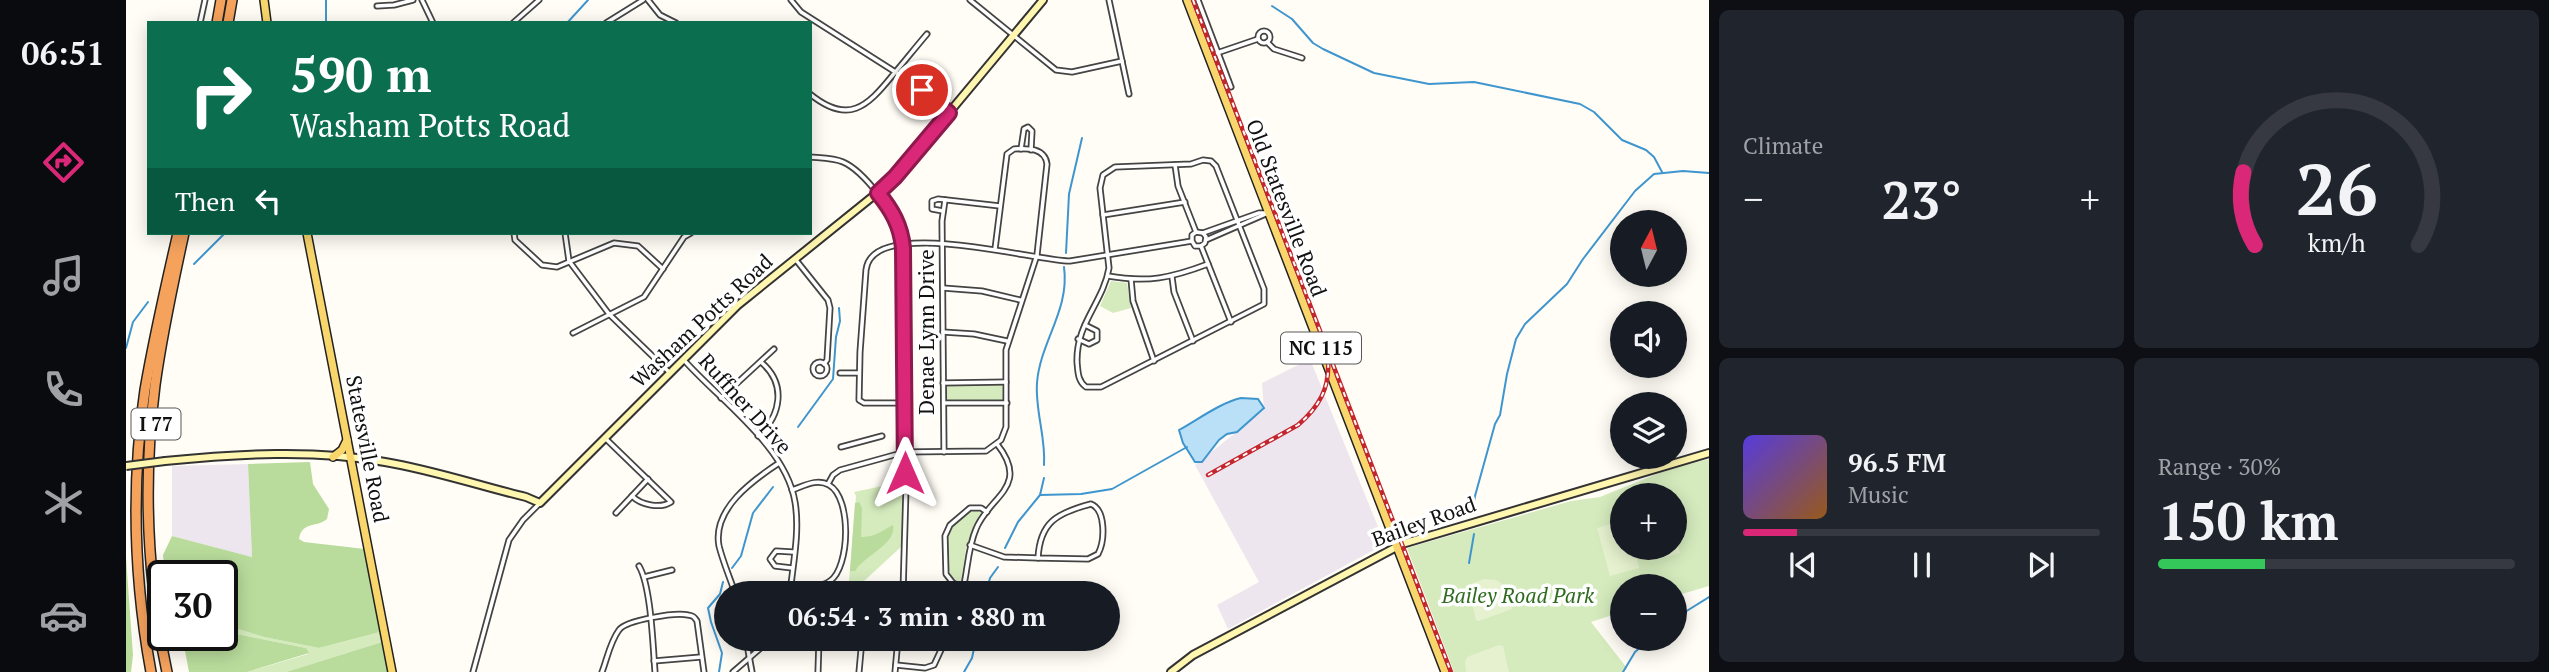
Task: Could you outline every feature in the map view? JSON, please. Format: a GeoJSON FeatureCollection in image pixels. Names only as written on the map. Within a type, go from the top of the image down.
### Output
{"type":"FeatureCollection","features":[{"type":"Feature","properties":{"kind":"highway"},"geometry":{"type":"LineString","coordinates":[[218,21],[230,1]]}},
{"type":"Feature","properties":{"kind":"highway"},"geometry":{"type":"LineString","coordinates":[[225,21],[230,1]]}},
{"type":"Feature","properties":{"kind":"highway"},"geometry":{"type":"LineString","coordinates":[[230,1],[233,21]]}},
{"type":"Feature","properties":{"kind":"highway","name":"I 77"},"geometry":{"type":"LineString","coordinates":[[145,672],[132,568],[133,452],[146,355],[172,235]]}},
{"type":"Feature","properties":{"kind":"highway","name":"I 77"},"geometry":{"type":"LineString","coordinates":[[150,672],[138,576],[138,461],[148,374],[178,235]]}},
{"type":"Feature","properties":{"kind":"highway","name":"I 77"},"geometry":{"type":"LineString","coordinates":[[167,672],[152,578],[148,471],[158,365],[184,235]]}},
{"type":"Feature","properties":{"kind":"highway","name":"I 77"},"geometry":{"type":"LineString","coordinates":[[157,560],[154,524],[155,436],[166,348],[189,235]]}},
{"type":"Feature","properties":{"kind":"highway"},"geometry":{"type":"LineString","coordinates":[[168,651],[172,672]]}},
{"type":"Feature","properties":{"kind":"main road"},"geometry":{"type":"LineString","coordinates":[[264,0],[267,21]]}},
{"type":"Feature","properties":{"kind":"main road","name":"Old Statesville Road"},"geometry":{"type":"LineString","coordinates":[[1187,0],[1445,672]]}},
{"type":"Feature","properties":{"kind":"main road","name":"Statesville Road"},"geometry":{"type":"LineString","coordinates":[[307,235],[392,672]]}},
{"type":"Feature","properties":{"kind":"main road"},"geometry":{"type":"LineString","coordinates":[[333,457],[342,450],[347,439]]}},
{"type":"Feature","properties":{"kind":"street"},"geometry":{"type":"LineString","coordinates":[[200,21],[205,0]]}},
{"type":"Feature","properties":{"kind":"street"},"geometry":{"type":"LineString","coordinates":[[377,6],[413,0]]}},
{"type":"Feature","properties":{"kind":"street"},"geometry":{"type":"LineString","coordinates":[[422,0],[432,21]]}},
{"type":"Feature","properties":{"kind":"street"},"geometry":{"type":"LineString","coordinates":[[515,21],[539,0]]}},
{"type":"Feature","properties":{"kind":"street"},"geometry":{"type":"LineString","coordinates":[[609,21],[646,0],[660,15],[672,21]]}},
{"type":"Feature","properties":{"kind":"street"},"geometry":{"type":"LineString","coordinates":[[791,0],[801,12],[922,90],[949,113]]}},
{"type":"Feature","properties":{"kind":"street"},"geometry":{"type":"LineString","coordinates":[[970,0],[1060,72],[1122,61]]}},
{"type":"Feature","properties":{"kind":"street","name":"Washam Potts Road"},"geometry":{"type":"LineString","coordinates":[[473,672],[509,540],[523,520],[738,305],[895,177],[1043,0]]}},
{"type":"Feature","properties":{"kind":"street"},"geometry":{"type":"LineString","coordinates":[[1109,0],[1129,94]]}},
{"type":"Feature","properties":{"kind":"street"},"geometry":{"type":"LineString","coordinates":[[1198,0],[1231,87]]}},
{"type":"Feature","properties":{"kind":"street"},"geometry":{"type":"LineString","coordinates":[[1258,39],[1260,32],[1266,31],[1270,37],[1266,43]]}},
{"type":"Feature","properties":{"kind":"street"},"geometry":{"type":"LineString","coordinates":[[812,95],[830,106],[856,109],[872,100],[927,34]]}},
{"type":"Feature","properties":{"kind":"street"},"geometry":{"type":"LineString","coordinates":[[1217,53],[1258,39]]}},
{"type":"Feature","properties":{"kind":"street"},"geometry":{"type":"LineString","coordinates":[[1258,39],[1274,49],[1302,58]]}},
{"type":"Feature","properties":{"kind":"street"},"geometry":{"type":"LineString","coordinates":[[1021,149],[1024,129],[1028,127],[1032,131],[1031,150]]}},
{"type":"Feature","properties":{"kind":"street"},"geometry":{"type":"LineString","coordinates":[[828,484],[840,470],[905,452],[978,452],[986,451],[997,444],[1006,428],[1008,341],[1036,257],[1047,160],[1043,153],[1021,149],[1010,151],[1006,157],[995,249]]}},
{"type":"Feature","properties":{"kind":"street"},"geometry":{"type":"LineString","coordinates":[[812,157],[845,163],[878,193],[895,218],[903,244],[906,539],[903,581]]}},
{"type":"Feature","properties":{"kind":"street"},"geometry":{"type":"LineString","coordinates":[[1203,160],[1214,163],[1265,297],[1262,307],[1101,387],[1086,387],[1079,378],[1078,339],[1108,276],[1109,255],[1103,215],[1100,184],[1103,175],[1110,169],[1121,166],[1194,164],[1203,160]]}},
{"type":"Feature","properties":{"kind":"street"},"geometry":{"type":"LineString","coordinates":[[1175,165],[1175,175],[1196,232]]}},
{"type":"Feature","properties":{"kind":"street","name":"Denae Lynn Drive"},"geometry":{"type":"LineString","coordinates":[[943,211],[934,210],[930,203],[933,200],[945,200],[944,452]]}},
{"type":"Feature","properties":{"kind":"street"},"geometry":{"type":"LineString","coordinates":[[945,200],[1000,206]]}},
{"type":"Feature","properties":{"kind":"street"},"geometry":{"type":"LineString","coordinates":[[1103,215],[1185,202]]}},
{"type":"Feature","properties":{"kind":"street"},"geometry":{"type":"LineString","coordinates":[[1196,232],[1203,233],[1268,213]]}},
{"type":"Feature","properties":{"kind":"street"},"geometry":{"type":"LineString","coordinates":[[1201,246],[1206,240],[1238,223]]}},
{"type":"Feature","properties":{"kind":"street"},"geometry":{"type":"LineString","coordinates":[[1196,232],[1192,235],[1192,241],[1195,246],[1201,246]]}},
{"type":"Feature","properties":{"kind":"street"},"geometry":{"type":"LineString","coordinates":[[1203,233],[1206,240]]}},
{"type":"Feature","properties":{"kind":"street"},"geometry":{"type":"LineString","coordinates":[[514,235],[515,240],[541,265],[557,267],[611,244],[641,247],[663,269]]}},
{"type":"Feature","properties":{"kind":"street"},"geometry":{"type":"LineString","coordinates":[[565,235],[569,261],[609,314],[670,373]]}},
{"type":"Feature","properties":{"kind":"street"},"geometry":{"type":"LineString","coordinates":[[573,332],[643,297],[688,235]]}},
{"type":"Feature","properties":{"kind":"street"},"geometry":{"type":"LineString","coordinates":[[905,403],[861,403],[859,373],[867,261],[877,251],[903,244],[943,244],[1070,261],[1192,241]]}},
{"type":"Feature","properties":{"kind":"street"},"geometry":{"type":"LineString","coordinates":[[1201,246],[1231,322]]}},
{"type":"Feature","properties":{"kind":"street"},"geometry":{"type":"LineString","coordinates":[[795,258],[828,300],[830,325],[827,360],[824,364]]}},
{"type":"Feature","properties":{"kind":"street"},"geometry":{"type":"LineString","coordinates":[[1108,276],[1152,280],[1172,277],[1208,264]]}},
{"type":"Feature","properties":{"kind":"street"},"geometry":{"type":"LineString","coordinates":[[1172,277],[1174,292],[1193,341]]}},
{"type":"Feature","properties":{"kind":"street"},"geometry":{"type":"LineString","coordinates":[[1130,279],[1133,301],[1154,360]]}},
{"type":"Feature","properties":{"kind":"street"},"geometry":{"type":"LineString","coordinates":[[943,288],[982,291],[1021,300]]}},
{"type":"Feature","properties":{"kind":"street"},"geometry":{"type":"LineString","coordinates":[[1078,339],[1089,344],[1098,338],[1097,331],[1084,325]]}},
{"type":"Feature","properties":{"kind":"street"},"geometry":{"type":"LineString","coordinates":[[943,332],[974,334],[1008,341]]}},
{"type":"Feature","properties":{"kind":"street"},"geometry":{"type":"LineString","coordinates":[[721,398],[775,349]]}},
{"type":"Feature","properties":{"kind":"street","name":"Ruffner Drive"},"geometry":{"type":"LineString","coordinates":[[683,359],[758,436],[779,463],[792,490],[797,518],[791,581]]}},
{"type":"Feature","properties":{"kind":"street"},"geometry":{"type":"LineString","coordinates":[[758,436],[774,418],[779,400],[775,380],[761,362]]}},
{"type":"Feature","properties":{"kind":"street"},"geometry":{"type":"LineString","coordinates":[[840,373],[859,373]]}},
{"type":"Feature","properties":{"kind":"street"},"geometry":{"type":"LineString","coordinates":[[943,383],[1006,382]]}},
{"type":"Feature","properties":{"kind":"street"},"geometry":{"type":"LineString","coordinates":[[944,403],[1007,403]]}},
{"type":"Feature","properties":{"kind":"street"},"geometry":{"type":"LineString","coordinates":[[841,447],[883,436]]}},
{"type":"Feature","properties":{"kind":"street"},"geometry":{"type":"LineString","coordinates":[[605,438],[671,502],[659,506],[632,496]]}},
{"type":"Feature","properties":{"kind":"street"},"geometry":{"type":"LineString","coordinates":[[965,581],[970,545],[978,524],[1005,492],[1009,482],[1008,464],[997,444]]}},
{"type":"Feature","properties":{"kind":"street","name":"Bailey Road"},"geometry":{"type":"LineString","coordinates":[[1171,672],[1193,655],[1397,546],[1709,453]]}},
{"type":"Feature","properties":{"kind":"street"},"geometry":{"type":"LineString","coordinates":[[126,466],[244,455],[351,457],[397,464],[526,497],[540,503]]}},
{"type":"Feature","properties":{"kind":"street"},"geometry":{"type":"LineString","coordinates":[[731,581],[719,548],[720,524],[745,487],[779,463]]}},
{"type":"Feature","properties":{"kind":"street"},"geometry":{"type":"LineString","coordinates":[[616,513],[648,479]]}},
{"type":"Feature","properties":{"kind":"street"},"geometry":{"type":"LineString","coordinates":[[792,490],[813,483],[828,484],[840,499],[846,525],[841,567],[830,581]]}},
{"type":"Feature","properties":{"kind":"street"},"geometry":{"type":"LineString","coordinates":[[970,545],[1004,557],[1038,558],[1088,559],[1095,556],[1101,545],[1100,510],[1094,505],[1087,505],[1052,520],[1041,537],[1038,558]]}},
{"type":"Feature","properties":{"kind":"street"},"geometry":{"type":"LineString","coordinates":[[951,581],[946,574],[944,536],[950,525],[970,508],[981,508],[987,513]]}},
{"type":"Feature","properties":{"kind":"street"},"geometry":{"type":"LineString","coordinates":[[792,568],[775,566],[770,557],[776,551],[794,552]]}},
{"type":"Feature","properties":{"kind":"street"},"geometry":{"type":"LineString","coordinates":[[639,566],[644,577],[655,672]]}},
{"type":"Feature","properties":{"kind":"street"},"geometry":{"type":"LineString","coordinates":[[644,577],[672,570]]}},
{"type":"Feature","properties":{"kind":"street"},"geometry":{"type":"LineString","coordinates":[[601,672],[620,628],[631,622],[687,614],[695,617],[698,627],[704,672]]}},
{"type":"Feature","properties":{"kind":"street"},"geometry":{"type":"LineString","coordinates":[[749,651],[752,672]]}},
{"type":"Feature","properties":{"kind":"street"},"geometry":{"type":"LineString","coordinates":[[733,672],[758,651]]}},
{"type":"Feature","properties":{"kind":"street"},"geometry":{"type":"LineString","coordinates":[[818,672],[819,651]]}},
{"type":"Feature","properties":{"kind":"street"},"geometry":{"type":"LineString","coordinates":[[859,672],[861,651]]}},
{"type":"Feature","properties":{"kind":"street"},"geometry":{"type":"LineString","coordinates":[[895,672],[897,651]]}},
{"type":"Feature","properties":{"kind":"street"},"geometry":{"type":"LineString","coordinates":[[896,665],[925,668],[934,665],[940,651]]}},
{"type":"Feature","properties":{"kind":"street"},"geometry":{"type":"LineString","coordinates":[[654,661],[701,657]]}},
{"type":"Feature","properties":{"kind":"shaded area"},"geometry":{"type":"Polygon","coordinates":[[[1310,359],[1385,544],[1228,629],[1217,605],[1259,582],[1195,465],[1264,410],[1262,383],[1310,359]]]}},
{"type":"Feature","properties":{"kind":"shaded area"},"geometry":{"type":"Polygon","coordinates":[[[248,464],[252,557],[172,536],[172,466],[248,464]]]}},
{"type":"Feature","properties":{"kind":"green space"},"geometry":{"type":"Polygon","coordinates":[[[1111,281],[1127,283],[1131,308],[1113,313],[1100,306],[1111,281]]]}},
{"type":"Feature","properties":{"kind":"green space"},"geometry":{"type":"Polygon","coordinates":[[[1002,384],[1003,400],[946,400],[947,385],[1002,384]]]}},
{"type":"Feature","properties":{"kind":"green space","name":"Bailey Road Park"},"geometry":{"type":"Polygon","coordinates":[[[1709,459],[1709,586],[1687,592],[1687,574],[1610,574],[1610,616],[1591,622],[1610,646],[1610,651],[1614,651],[1627,668],[1623,672],[1454,672],[1407,548],[1571,501],[1610,493],[1610,560],[1687,560],[1687,483],[1635,483],[1667,470],[1687,469],[1687,465],[1709,459]]]}},
{"type":"Feature","properties":{"kind":"green space"},"geometry":{"type":"Polygon","coordinates":[[[310,462],[313,484],[329,509],[327,519],[306,527],[299,539],[304,542],[365,549],[380,632],[319,648],[238,629],[238,560],[163,560],[163,555],[172,536],[252,557],[248,464],[310,462]]]}},
{"type":"Feature","properties":{"kind":"green space"},"geometry":{"type":"Polygon","coordinates":[[[902,482],[902,546],[864,581],[849,581],[856,496],[854,492],[902,482]]]}},
{"type":"Feature","properties":{"kind":"green space"},"geometry":{"type":"Polygon","coordinates":[[[859,502],[862,508],[861,537],[875,535],[893,525],[893,532],[885,544],[855,571],[850,571],[855,503],[859,502]]]}},
{"type":"Feature","properties":{"kind":"green space"},"geometry":{"type":"Polygon","coordinates":[[[977,510],[982,513],[966,548],[961,581],[958,581],[947,562],[946,540],[956,522],[977,510]]]}},
{"type":"Feature","properties":{"kind":"green space"},"geometry":{"type":"Polygon","coordinates":[[[1610,524],[1610,560],[1637,560],[1639,568],[1610,576],[1597,528],[1610,524]]]}},
{"type":"Feature","properties":{"kind":"green space"},"geometry":{"type":"Polygon","coordinates":[[[126,557],[133,655],[131,672],[126,672],[126,557]]]}},
{"type":"Feature","properties":{"kind":"green space"},"geometry":{"type":"Polygon","coordinates":[[[1484,579],[1496,580],[1507,587],[1512,609],[1479,621],[1476,620],[1468,585],[1484,579]]]}},
{"type":"Feature","properties":{"kind":"green space"},"geometry":{"type":"Polygon","coordinates":[[[238,629],[319,648],[380,632],[382,642],[286,672],[247,672],[308,654],[306,648],[238,634],[238,629]]]}},
{"type":"Feature","properties":{"kind":"green space"},"geometry":{"type":"Polygon","coordinates":[[[238,634],[306,648],[309,653],[247,672],[189,672],[185,651],[238,651],[238,634]]]}},
{"type":"Feature","properties":{"kind":"green space"},"geometry":{"type":"Polygon","coordinates":[[[382,642],[388,672],[286,672],[382,642]]]}},
{"type":"Feature","properties":{"kind":"green space"},"geometry":{"type":"Polygon","coordinates":[[[1499,645],[1503,646],[1509,672],[1466,672],[1467,657],[1499,645]]]}},
{"type":"Feature","properties":{"kind":"water"},"geometry":{"type":"Polygon","coordinates":[[[1241,398],[1258,399],[1264,408],[1237,432],[1227,434],[1219,440],[1202,462],[1195,462],[1183,443],[1179,430],[1218,407],[1241,398]]]}},
{"type":"Feature","properties":{"kind":"waterway"},"geometry":{"type":"LineString","coordinates":[[326,0],[326,21]]}},
{"type":"Feature","properties":{"kind":"waterway"},"geometry":{"type":"LineString","coordinates":[[569,21],[588,0]]}},
{"type":"Feature","properties":{"kind":"waterway"},"geometry":{"type":"LineString","coordinates":[[1272,6],[1292,19],[1313,43],[1374,73],[1429,84],[1474,82],[1580,104],[1594,112],[1622,140],[1646,150],[1654,157],[1662,172]]}},
{"type":"Feature","properties":{"kind":"waterway"},"geometry":{"type":"LineString","coordinates":[[1066,253],[1069,194],[1082,138]]}},
{"type":"Feature","properties":{"kind":"waterway"},"geometry":{"type":"LineString","coordinates":[[1473,514],[1475,496],[1495,424],[1500,415],[1516,339],[1525,324],[1567,284],[1635,191],[1654,174],[1683,171],[1709,173]]}},
{"type":"Feature","properties":{"kind":"waterway"},"geometry":{"type":"LineString","coordinates":[[194,264],[223,235]]}},
{"type":"Feature","properties":{"kind":"waterway"},"geometry":{"type":"LineString","coordinates":[[1044,465],[1037,383],[1043,354],[1063,298],[1064,267]]}},
{"type":"Feature","properties":{"kind":"waterway"},"geometry":{"type":"LineString","coordinates":[[126,348],[133,322],[148,302]]}},
{"type":"Feature","properties":{"kind":"waterway"},"geometry":{"type":"LineString","coordinates":[[798,427],[833,379],[839,308]]}},
{"type":"Feature","properties":{"kind":"waterway"},"geometry":{"type":"LineString","coordinates":[[1040,495],[1081,494],[1112,489],[1187,447]]}},
{"type":"Feature","properties":{"kind":"waterway"},"geometry":{"type":"LineString","coordinates":[[1005,548],[1018,522],[1040,495],[1044,478]]}},
{"type":"Feature","properties":{"kind":"waterway"},"geometry":{"type":"LineString","coordinates":[[732,568],[741,556],[753,513],[773,487]]}},
{"type":"Feature","properties":{"kind":"waterway"},"geometry":{"type":"LineString","coordinates":[[1469,563],[1474,534]]}},
{"type":"Feature","properties":{"kind":"waterway"},"geometry":{"type":"LineString","coordinates":[[989,581],[998,567]]}},
{"type":"Feature","properties":{"kind":"waterway"},"geometry":{"type":"LineString","coordinates":[[1687,611],[1709,597]]}},
{"type":"Feature","properties":{"kind":"waterway"},"geometry":{"type":"LineString","coordinates":[[714,601],[708,608],[714,630]]}},
{"type":"Feature","properties":{"kind":"waterway"},"geometry":{"type":"LineString","coordinates":[[719,672],[721,651]]}},
{"type":"Feature","properties":{"kind":"waterway"},"geometry":{"type":"LineString","coordinates":[[964,672],[973,651]]}},
{"type":"Feature","properties":{"kind":"waterway"},"geometry":{"type":"LineString","coordinates":[[1623,672],[1636,651]]}},
{"type":"Feature","properties":{"kind":"railway"},"geometry":{"type":"LineString","coordinates":[[1193,0],[1451,672]]}},
{"type":"Feature","properties":{"kind":"railway"},"geometry":{"type":"LineString","coordinates":[[1208,475],[1298,425],[1322,396],[1327,379],[1328,360]]}},
{"type":"Feature","properties":{"kind":"route"},"geometry":{"type":"LineString","coordinates":[[905,473],[902,235],[895,218],[878,193],[949,113],[922,90]]}}]}
